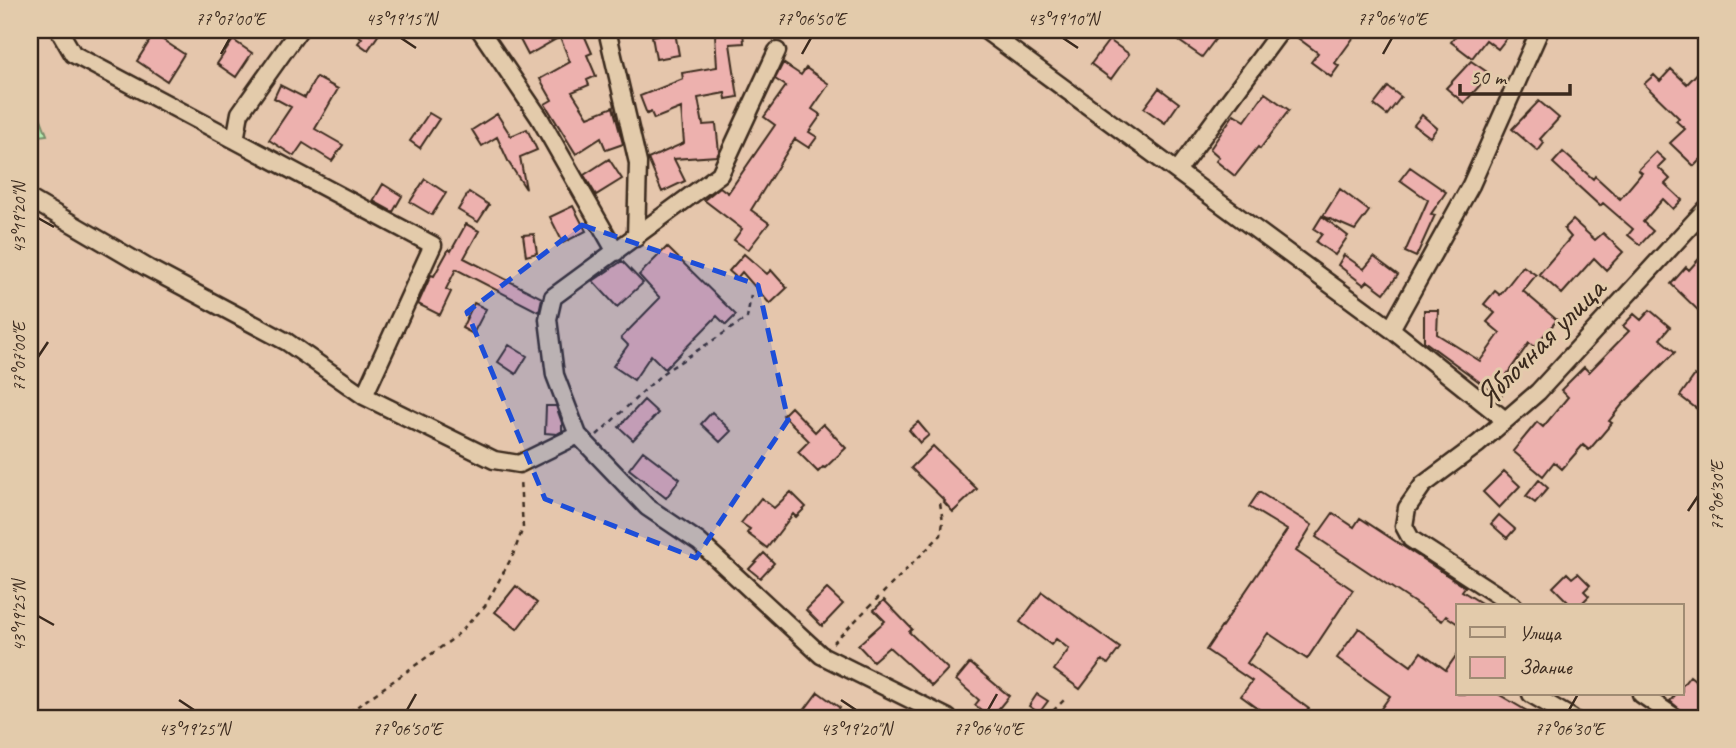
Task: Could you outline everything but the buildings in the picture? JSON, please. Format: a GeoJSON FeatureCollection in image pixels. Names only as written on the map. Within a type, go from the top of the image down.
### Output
{"type":"FeatureCollection","features":[{"type":"Feature","properties":{"kind":"street"},"geometry":{"type":"LineString","coordinates":[[60,30],[73,54],[433,246],[364,396]]}},
{"type":"Feature","properties":{"kind":"street"},"geometry":{"type":"LineString","coordinates":[[235,140],[240,113],[299,30]]}},
{"type":"Feature","properties":{"kind":"street"},"geometry":{"type":"LineString","coordinates":[[480,30],[539,117],[616,252]]}},
{"type":"Feature","properties":{"kind":"street"},"geometry":{"type":"LineString","coordinates":[[607,30],[638,163],[636,238]]}},
{"type":"Feature","properties":{"kind":"street"},"geometry":{"type":"LineString","coordinates":[[985,30],[1391,329],[1505,420]]}},
{"type":"Feature","properties":{"kind":"street"},"geometry":{"type":"LineString","coordinates":[[1178,170],[1281,30]]}},
{"type":"Feature","properties":{"kind":"street"},"geometry":{"type":"LineString","coordinates":[[1391,329],[1471,185],[1540,30]]}},
{"type":"Feature","properties":{"kind":"street"},"geometry":{"type":"LineString","coordinates":[[777,51],[720,174],[553,297],[548,320],[555,375],[582,440],[647,507],[699,542],[821,655],[948,718]]}},
{"type":"Feature","properties":{"kind":"street"},"geometry":{"type":"LineString","coordinates":[[30,199],[148,268],[287,342],[364,396],[494,460],[519,464],[582,440]]}},
{"type":"Feature","properties":{"kind":"street","name":"Яблочная улица"},"geometry":{"type":"LineString","coordinates":[[1511,604],[1411,539],[1404,526],[1407,508],[1423,485],[1538,392],[1706,209]]}},
{"type":"Feature","properties":{"kind":"street"},"geometry":{"type":"LineString","coordinates":[[1534,696],[1572,718]]}},
{"type":"Feature","properties":{"kind":"street"},"geometry":{"type":"LineString","coordinates":[[1644,696],[1676,718]]}},
{"type":"Feature","properties":{"kind":"path"},"geometry":{"type":"LineString","coordinates":[[582,440],[663,373],[747,318],[751,295]]}},
{"type":"Feature","properties":{"kind":"path"},"geometry":{"type":"LineString","coordinates":[[341,718],[454,638],[485,606],[513,555],[523,528],[519,464]]}},
{"type":"Feature","properties":{"kind":"path"},"geometry":{"type":"LineString","coordinates":[[821,655],[941,535],[943,521],[940,503]]}},
{"type":"Feature","properties":{"kind":"path"},"geometry":{"type":"LineString","coordinates":[[1046,718],[1065,699]]}},
{"type":"Feature","properties":{"kind":"highlighted area"},"geometry":{"type":"Polygon","coordinates":[[[582,225],[758,285],[788,420],[696,558],[545,499],[467,312],[582,225]]]}},
{"type":"Feature","properties":{"kind":"green space"},"geometry":{"type":"Polygon","coordinates":[[[30,97],[36,106],[47,135],[30,137],[30,97]]]}}]}
